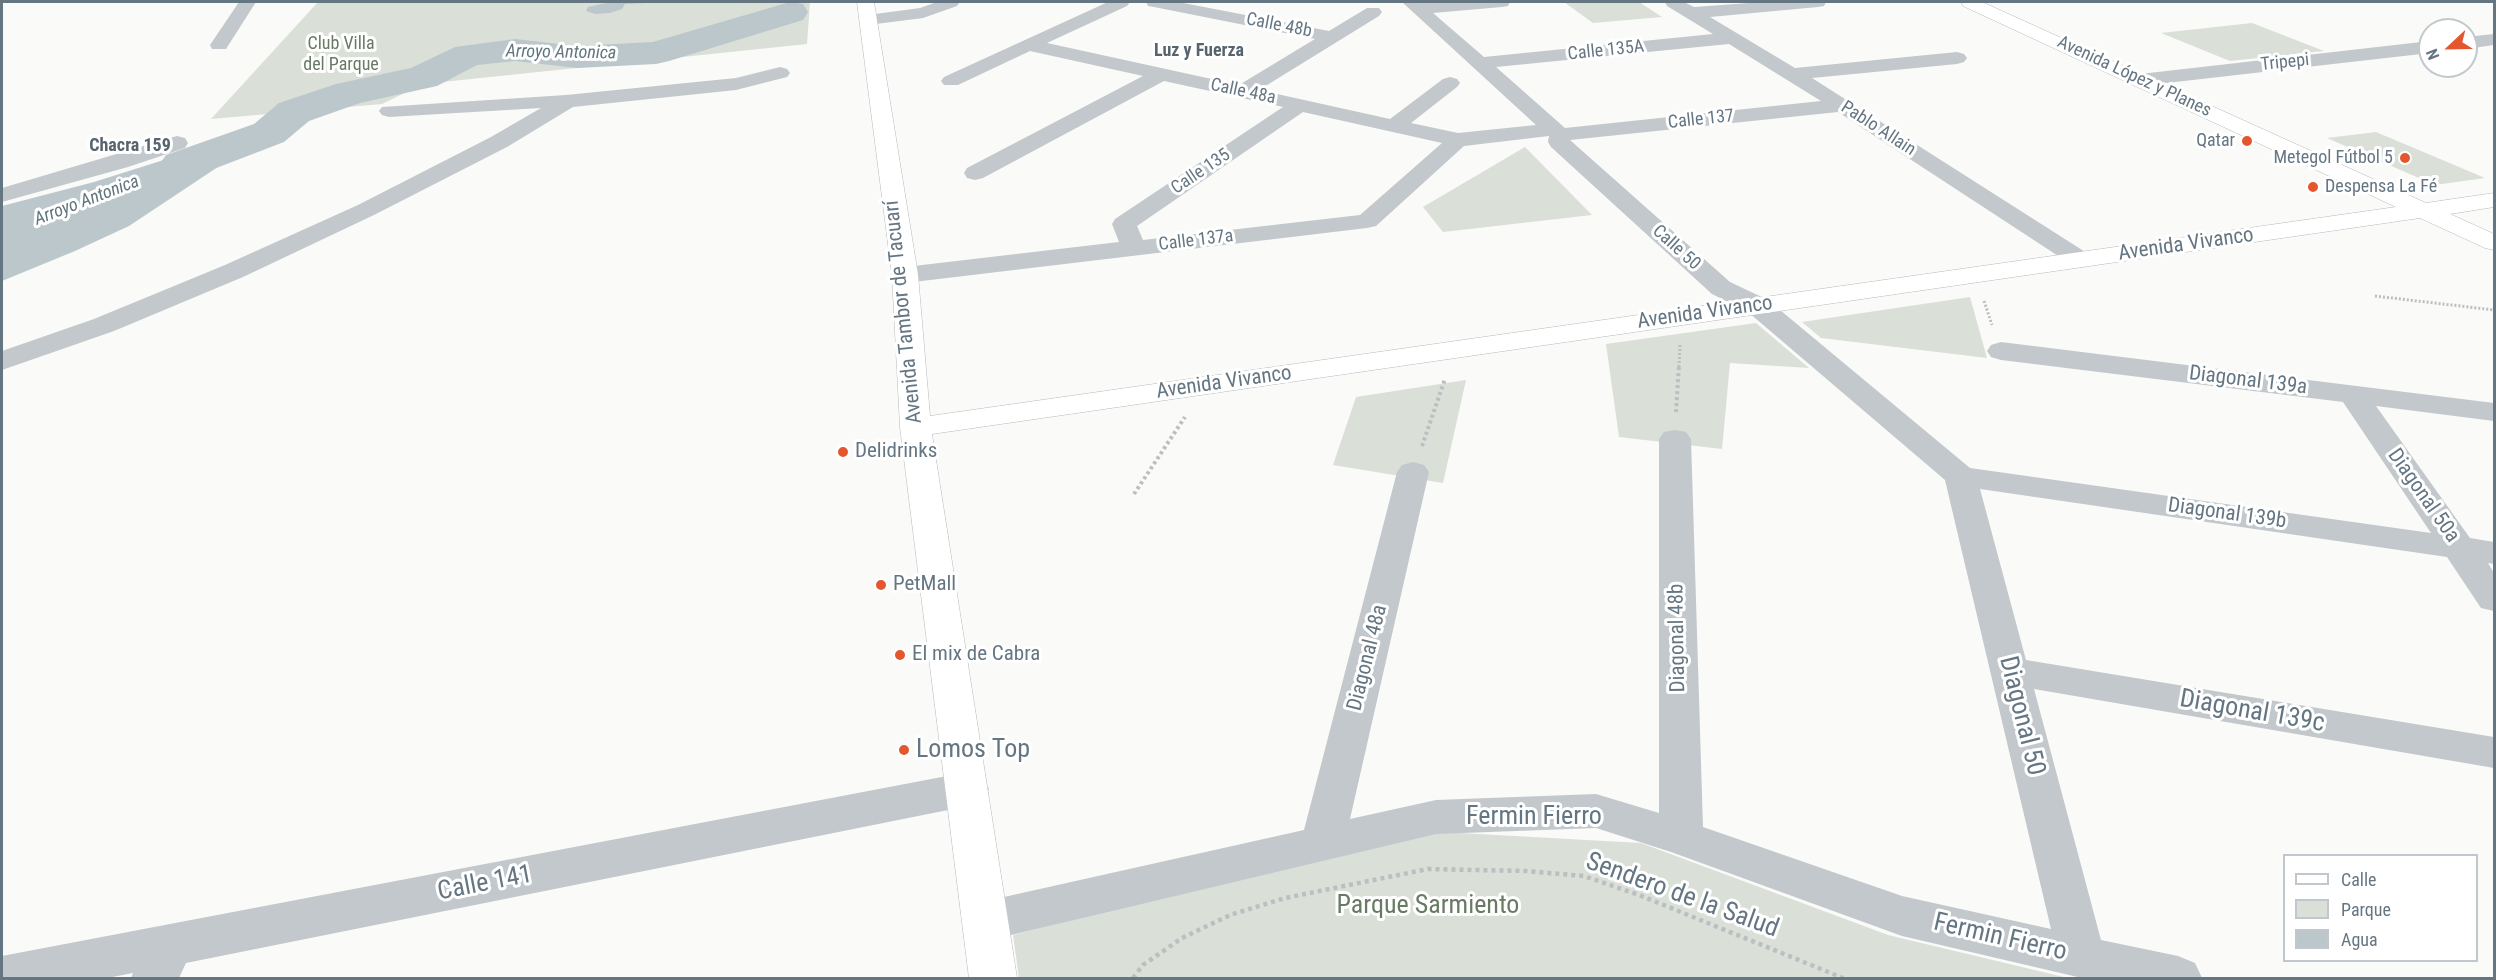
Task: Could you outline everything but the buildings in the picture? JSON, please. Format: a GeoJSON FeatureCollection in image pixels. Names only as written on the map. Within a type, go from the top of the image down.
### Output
{"type":"FeatureCollection","features":[{"type":"Feature","properties":{"kind":"main road","name":"Avenida López y Planes"},"geometry":{"type":"LineString","coordinates":[[1969,2],[2494,243]]}},
{"type":"Feature","properties":{"kind":"main road","name":"Avenida Tambor de Tacuarí"},"geometry":{"type":"LineString","coordinates":[[867,10],[905,275],[915,427],[993,978]]}},
{"type":"Feature","properties":{"kind":"main road","name":"Avenida Vivanco"},"geometry":{"type":"LineString","coordinates":[[915,427],[2494,200]]}},
{"type":"Feature","properties":{"kind":"street"},"geometry":{"type":"LineString","coordinates":[[219,45],[247,2]]}},
{"type":"Feature","properties":{"kind":"street"},"geometry":{"type":"LineString","coordinates":[[867,10],[923,13],[951,2]]}},
{"type":"Feature","properties":{"kind":"street"},"geometry":{"type":"LineString","coordinates":[[951,81],[1121,2]]}},
{"type":"Feature","properties":{"kind":"street","name":"Calle 48b"},"geometry":{"type":"LineString","coordinates":[[1154,2],[1332,37]]}},
{"type":"Feature","properties":{"kind":"street"},"geometry":{"type":"LineString","coordinates":[[1210,12],[1231,2]]}},
{"type":"Feature","properties":{"kind":"street"},"geometry":{"type":"LineString","coordinates":[[1415,5],[1502,2]]}},
{"type":"Feature","properties":{"kind":"street","name":"Pablo Allain"},"geometry":{"type":"LineString","coordinates":[[1673,2],[1842,105],[2081,260]]}},
{"type":"Feature","properties":{"kind":"street"},"geometry":{"type":"LineString","coordinates":[[1692,13],[1818,2]]}},
{"type":"Feature","properties":{"kind":"street","name":"Calle 50"},"geometry":{"type":"LineString","coordinates":[[1415,5],[1557,132],[1559,142],[1721,288],[1758,306],[1960,476]]}},
{"type":"Feature","properties":{"kind":"street"},"geometry":{"type":"LineString","coordinates":[[1242,92],[1373,12]]}},
{"type":"Feature","properties":{"kind":"street","name":"Calle 135A"},"geometry":{"type":"LineString","coordinates":[[1480,63],[1733,38]]}},
{"type":"Feature","properties":{"kind":"street"},"geometry":{"type":"LineString","coordinates":[[2478,42],[2494,40]]}},
{"type":"Feature","properties":{"kind":"street","name":"Calle 48a"},"geometry":{"type":"LineString","coordinates":[[1028,45],[1458,140]]}},
{"type":"Feature","properties":{"kind":"street","name":"Tripepi"},"geometry":{"type":"LineString","coordinates":[[2140,80],[2418,48]]}},
{"type":"Feature","properties":{"kind":"street"},"geometry":{"type":"LineString","coordinates":[[1792,74],[1957,58]]}},
{"type":"Feature","properties":{"kind":"street"},"geometry":{"type":"LineString","coordinates":[[389,111],[568,101],[736,84],[780,73]]}},
{"type":"Feature","properties":{"kind":"street"},"geometry":{"type":"LineString","coordinates":[[975,173],[1162,74]]}},
{"type":"Feature","properties":{"kind":"street"},"geometry":{"type":"LineString","coordinates":[[1394,126],[1450,83]]}},
{"type":"Feature","properties":{"kind":"street"},"geometry":{"type":"LineString","coordinates":[[2,361],[104,325],[234,271],[366,210],[499,142],[568,101]]}},
{"type":"Feature","properties":{"kind":"street","name":"Calle 135"},"geometry":{"type":"LineString","coordinates":[[1134,248],[1124,224],[1300,105]]}},
{"type":"Feature","properties":{"kind":"street","name":"Calle 137"},"geometry":{"type":"LineString","coordinates":[[1458,140],[1842,105]]}},
{"type":"Feature","properties":{"kind":"street","name":"Calle 137a"},"geometry":{"type":"LineString","coordinates":[[905,275],[1367,221],[1458,140]]}},
{"type":"Feature","properties":{"kind":"street"},"geometry":{"type":"LineString","coordinates":[[2,195],[120,162],[177,142]]}},
{"type":"Feature","properties":{"kind":"street","name":"Diagonal 139a"},"geometry":{"type":"LineString","coordinates":[[2001,351],[2494,412]]}},
{"type":"Feature","properties":{"kind":"street","name":"Diagonal 50a"},"geometry":{"type":"LineString","coordinates":[[2352,394],[2494,599]]}},
{"type":"Feature","properties":{"kind":"street","name":"Diagonal 48b"},"geometry":{"type":"LineString","coordinates":[[1675,439],[1680,837]]}},
{"type":"Feature","properties":{"kind":"street","name":"Diagonal 48a"},"geometry":{"type":"LineString","coordinates":[[1322,844],[1413,472]]}},
{"type":"Feature","properties":{"kind":"street","name":"Diagonal 139b"},"geometry":{"type":"LineString","coordinates":[[1960,476],[2494,553]]}},
{"type":"Feature","properties":{"kind":"street","name":"Diagonal 50"},"geometry":{"type":"LineString","coordinates":[[1960,476],[2082,957]]}},
{"type":"Feature","properties":{"kind":"street","name":"Diagonal 139c"},"geometry":{"type":"LineString","coordinates":[[2009,671],[2494,753]]}},
{"type":"Feature","properties":{"kind":"street","name":"Calle 141"},"geometry":{"type":"LineString","coordinates":[[2,978],[162,962],[968,789]]}},
{"type":"Feature","properties":{"kind":"street","name":"Fermin Fierro"},"geometry":{"type":"LineString","coordinates":[[986,921],[1436,817],[1596,811],[1680,837],[1902,916],[2178,978]]}},
{"type":"Feature","properties":{"kind":"path"},"geometry":{"type":"LineString","coordinates":[[1975,275],[2001,351]]}},
{"type":"Feature","properties":{"kind":"path"},"geometry":{"type":"LineString","coordinates":[[2374,296],[2494,310]]}},
{"type":"Feature","properties":{"kind":"path"},"geometry":{"type":"LineString","coordinates":[[1675,439],[1681,317]]}},
{"type":"Feature","properties":{"kind":"path"},"geometry":{"type":"LineString","coordinates":[[1413,472],[1455,349]]}},
{"type":"Feature","properties":{"kind":"path"},"geometry":{"type":"LineString","coordinates":[[1134,494],[1206,385]]}},
{"type":"Feature","properties":{"kind":"path","name":"Sendero de la Salud"},"geometry":{"type":"LineString","coordinates":[[1133,978],[1143,965],[1182,938],[1230,915],[1285,898],[1428,869],[1584,876],[1639,895],[1843,978]]}},
{"type":"Feature","properties":{"kind":"green space","name":"Club Villa del Parque"},"geometry":{"type":"Polygon","coordinates":[[[318,2],[810,2],[807,44],[423,84],[382,104],[211,119],[318,2]]]}},
{"type":"Feature","properties":{"kind":"green space"},"geometry":{"type":"Polygon","coordinates":[[[1564,2],[1639,2],[1662,17],[1593,23],[1564,2]]]}},
{"type":"Feature","properties":{"kind":"green space"},"geometry":{"type":"Polygon","coordinates":[[[2252,23],[2324,51],[2230,61],[2161,33],[2252,23]]]}},
{"type":"Feature","properties":{"kind":"green space","name":"Metegol Fútbol 5"},"geometry":{"type":"Polygon","coordinates":[[[2376,132],[2485,178],[2435,185],[2327,138],[2376,132]]]}},
{"type":"Feature","properties":{"kind":"green space"},"geometry":{"type":"Polygon","coordinates":[[[1525,147],[1592,215],[1443,232],[1423,207],[1525,147]]]}},
{"type":"Feature","properties":{"kind":"green space"},"geometry":{"type":"Polygon","coordinates":[[[1970,297],[1987,358],[1821,338],[1802,322],[1970,297]]]}},
{"type":"Feature","properties":{"kind":"green space"},"geometry":{"type":"Polygon","coordinates":[[[1756,323],[1809,368],[1730,363],[1722,449],[1619,437],[1606,344],[1756,323]]]}},
{"type":"Feature","properties":{"kind":"green space"},"geometry":{"type":"Polygon","coordinates":[[[1466,380],[1443,483],[1333,465],[1356,397],[1466,380]]]}},
{"type":"Feature","properties":{"kind":"green space","name":"Parque Sarmiento"},"geometry":{"type":"Polygon","coordinates":[[[1424,831],[1641,843],[1888,935],[2068,978],[1019,978],[1013,935],[1424,831]]]}},
{"type":"Feature","properties":{"kind":"water"},"geometry":{"type":"Polygon","coordinates":[[[611,2],[669,2],[625,4],[622,9],[610,13],[595,14],[586,11],[588,7],[611,2]]]}},
{"type":"Feature","properties":{"kind":"water"},"geometry":{"type":"Polygon","coordinates":[[[269,133],[129,226],[2,281],[2,206],[94,182],[227,140],[269,133]]]}},
{"type":"Feature","properties":{"kind":"waterway","name":"Arroyo Antonica"},"geometry":{"type":"LineString","coordinates":[[182,165],[269,133],[294,112],[350,93],[423,78],[468,55],[515,50],[577,57],[656,53],[790,12]]}},
{"type":"Feature","properties":{"kind":"place","name":"Qatar"},"geometry":{"type":"Point","coordinates":[2247,141]}},
{"type":"Feature","properties":{"kind":"place","name":"Metegol Fútbol 5"},"geometry":{"type":"Point","coordinates":[2405,158]}},
{"type":"Feature","properties":{"kind":"place","name":"Despensa La Fé"},"geometry":{"type":"Point","coordinates":[2313,187]}},
{"type":"Feature","properties":{"kind":"place","name":"Delidrinks"},"geometry":{"type":"Point","coordinates":[843,452]}},
{"type":"Feature","properties":{"kind":"place","name":"PetMall"},"geometry":{"type":"Point","coordinates":[881,585]}},
{"type":"Feature","properties":{"kind":"place","name":"El mix de Cabra"},"geometry":{"type":"Point","coordinates":[900,655]}},
{"type":"Feature","properties":{"kind":"place","name":"Lomos Top"},"geometry":{"type":"Point","coordinates":[904,750]}},
{"type":"Feature","properties":{"kind":"district","name":"Luz y Fuerza"},"geometry":{"type":"Point","coordinates":[1199,51]}},
{"type":"Feature","properties":{"kind":"district","name":"Chacra 159"},"geometry":{"type":"Point","coordinates":[130,146]}}]}
